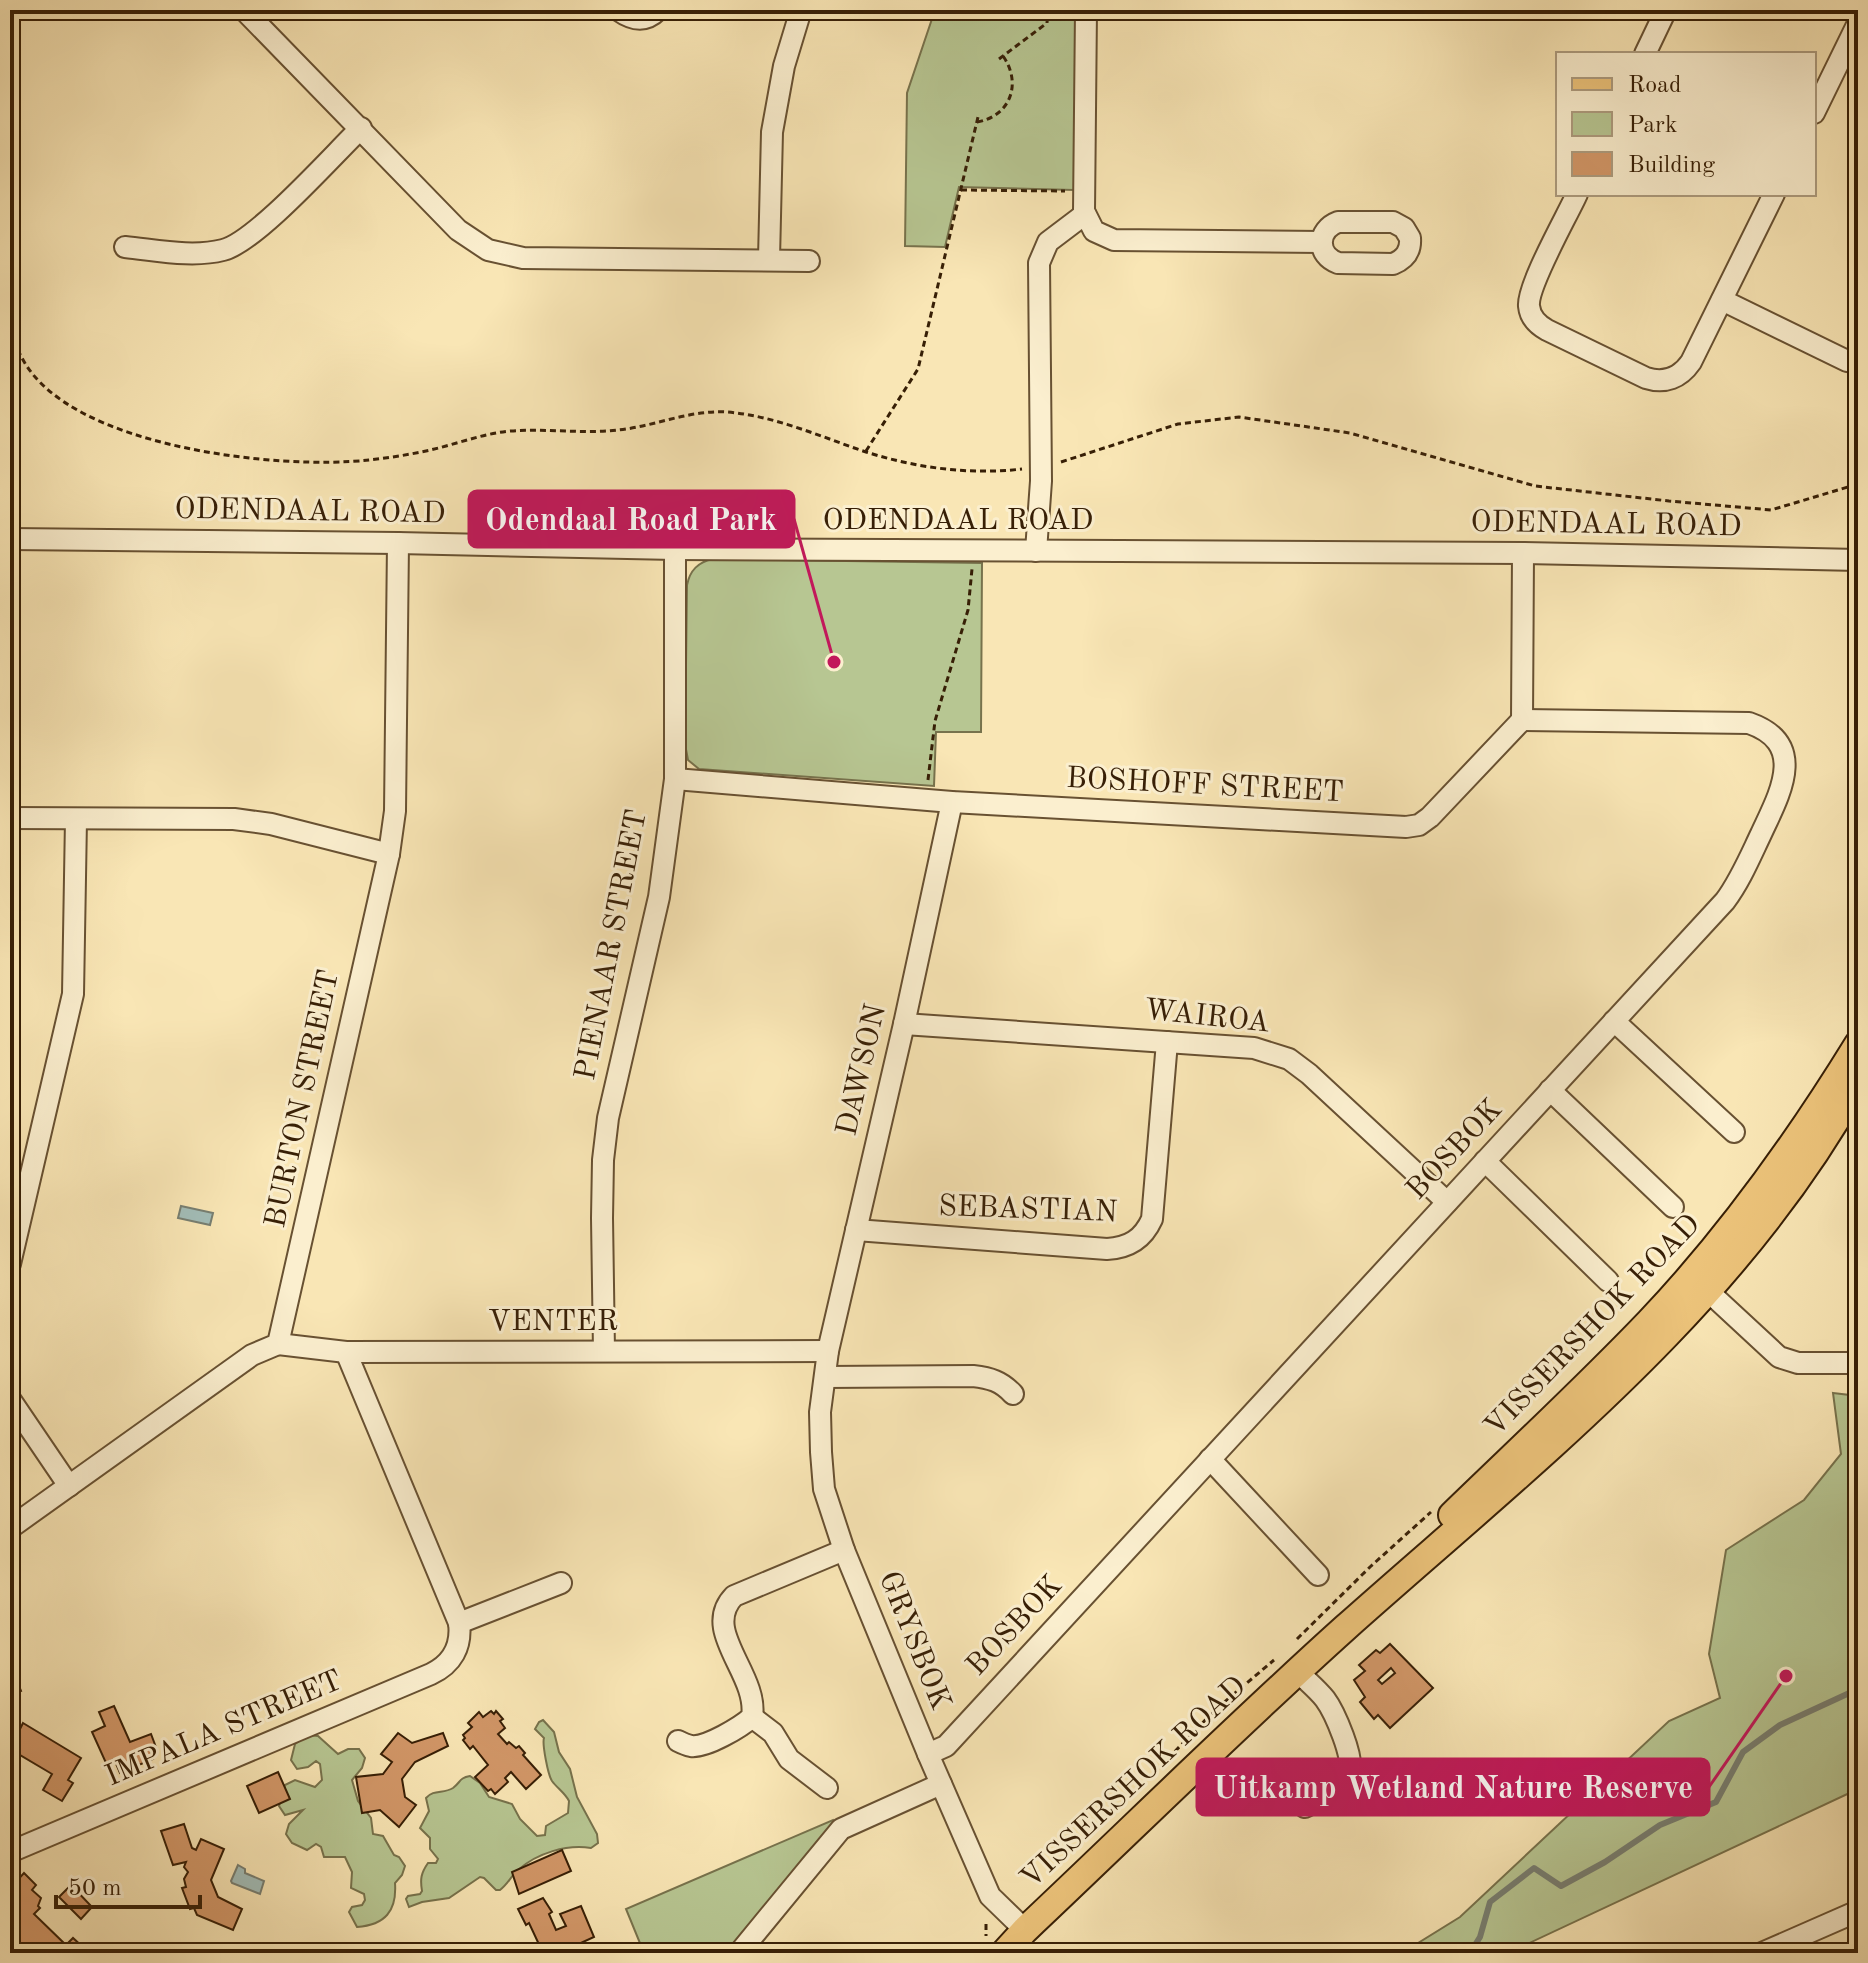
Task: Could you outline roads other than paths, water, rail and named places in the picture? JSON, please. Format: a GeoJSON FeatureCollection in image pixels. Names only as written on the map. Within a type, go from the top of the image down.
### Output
{"type":"FeatureCollection","features":[{"type":"Feature","properties":{"kind":"main road","name":"VISSERSHOK ROAD"},"geometry":{"type":"LineString","coordinates":[[1004,1953],[1345,1628],[1511,1485],[1642,1360],[1699,1283],[1858,1044]]}},
{"type":"Feature","properties":{"kind":"main road"},"geometry":{"type":"LineString","coordinates":[[1699,1283],[1790,1190],[1858,1082]]}},
{"type":"Feature","properties":{"kind":"street"},"geometry":{"type":"LineString","coordinates":[[244,10],[458,230],[500,254],[523,258],[809,261]]}},
{"type":"Feature","properties":{"kind":"street"},"geometry":{"type":"LineString","coordinates":[[618,10],[630,18],[647,19],[658,10]]}},
{"type":"Feature","properties":{"kind":"street"},"geometry":{"type":"LineString","coordinates":[[769,259],[772,132],[784,66],[801,10]]}},
{"type":"Feature","properties":{"kind":"street"},"geometry":{"type":"LineString","coordinates":[[1086,10],[1084,192],[1085,214],[1094,231],[1114,240],[1321,242]]}},
{"type":"Feature","properties":{"kind":"street"},"geometry":{"type":"LineString","coordinates":[[1646,52],[1666,10]]}},
{"type":"Feature","properties":{"kind":"street"},"geometry":{"type":"LineString","coordinates":[[1816,109],[1858,23]]}},
{"type":"Feature","properties":{"kind":"street"},"geometry":{"type":"LineString","coordinates":[[125,247],[196,253],[216,252],[238,245],[361,128]]}},
{"type":"Feature","properties":{"kind":"street"},"geometry":{"type":"LineString","coordinates":[[1576,196],[1532,289],[1529,305],[1540,326],[1646,378],[1663,381],[1679,375],[1691,362],[1773,196]]}},
{"type":"Feature","properties":{"kind":"street"},"geometry":{"type":"LineString","coordinates":[[1036,551],[1041,467],[1039,263],[1048,242],[1085,214]]}},
{"type":"Feature","properties":{"kind":"street"},"geometry":{"type":"LineString","coordinates":[[1722,300],[1847,361],[1858,363]]}},
{"type":"Feature","properties":{"kind":"street","name":"ODENDAAL ROAD"},"geometry":{"type":"LineString","coordinates":[[10,539],[675,549],[1523,553],[1858,560]]}},
{"type":"Feature","properties":{"kind":"street","name":"BURTON STREET"},"geometry":{"type":"LineString","coordinates":[[278,1344],[389,854],[395,811],[398,543]]}},
{"type":"Feature","properties":{"kind":"street","name":"PIENAAR STREET"},"geometry":{"type":"LineString","coordinates":[[604,1351],[603,1160],[608,1118],[659,897],[675,779],[675,549]]}},
{"type":"Feature","properties":{"kind":"street"},"geometry":{"type":"LineString","coordinates":[[1522,720],[1523,553]]}},
{"type":"Feature","properties":{"kind":"street","name":"BOSHOFF STREET"},"geometry":{"type":"LineString","coordinates":[[675,779],[952,802],[1406,827],[1419,825],[1430,817],[1522,720]]}},
{"type":"Feature","properties":{"kind":"street","name":"BOSBOK"},"geometry":{"type":"LineString","coordinates":[[928,1754],[946,1746],[1734,889],[1783,787],[1786,766],[1783,755],[1772,737],[1749,723],[1522,720]]}},
{"type":"Feature","properties":{"kind":"street","name":"DAWSON"},"geometry":{"type":"LineString","coordinates":[[828,1351],[952,802]]}},
{"type":"Feature","properties":{"kind":"street"},"geometry":{"type":"LineString","coordinates":[[10,818],[234,819],[271,824],[389,854]]}},
{"type":"Feature","properties":{"kind":"street"},"geometry":{"type":"LineString","coordinates":[[10,1264],[73,994],[76,819]]}},
{"type":"Feature","properties":{"kind":"street"},"geometry":{"type":"LineString","coordinates":[[1614,1021],[1734,1132]]}},
{"type":"Feature","properties":{"kind":"street","name":"WAIROA"},"geometry":{"type":"LineString","coordinates":[[904,1024],[1254,1048],[1289,1059],[1447,1202]]}},
{"type":"Feature","properties":{"kind":"street","name":"SEBASTIAN"},"geometry":{"type":"LineString","coordinates":[[856,1230],[1107,1249],[1128,1245],[1144,1234],[1153,1210],[1167,1042]]}},
{"type":"Feature","properties":{"kind":"street"},"geometry":{"type":"LineString","coordinates":[[1550,1090],[1673,1207]]}},
{"type":"Feature","properties":{"kind":"street"},"geometry":{"type":"LineString","coordinates":[[1485,1161],[1608,1281]]}},
{"type":"Feature","properties":{"kind":"street"},"geometry":{"type":"LineString","coordinates":[[1699,1283],[1779,1357],[1798,1363],[1858,1363]]}},
{"type":"Feature","properties":{"kind":"street"},"geometry":{"type":"LineString","coordinates":[[10,1528],[252,1355],[278,1344]]}},
{"type":"Feature","properties":{"kind":"street","name":"VENTER"},"geometry":{"type":"LineString","coordinates":[[278,1344],[346,1352],[828,1351]]}},
{"type":"Feature","properties":{"kind":"street","name":"GRYSBOK"},"geometry":{"type":"LineString","coordinates":[[828,1351],[820,1412],[824,1489],[844,1550],[990,1896],[1025,1930]]}},
{"type":"Feature","properties":{"kind":"street"},"geometry":{"type":"LineString","coordinates":[[346,1352],[459,1623],[561,1583]]}},
{"type":"Feature","properties":{"kind":"street"},"geometry":{"type":"LineString","coordinates":[[825,1377],[973,1376],[993,1379],[1004,1384],[1013,1394]]}},
{"type":"Feature","properties":{"kind":"street"},"geometry":{"type":"LineString","coordinates":[[10,1399],[69,1486]]}},
{"type":"Feature","properties":{"kind":"street"},"geometry":{"type":"LineString","coordinates":[[1210,1459],[1318,1575]]}},
{"type":"Feature","properties":{"kind":"street"},"geometry":{"type":"LineString","coordinates":[[678,1741],[692,1746],[704,1744],[745,1724],[752,1717],[751,1692],[722,1628],[725,1604],[734,1596],[844,1550]]}},
{"type":"Feature","properties":{"kind":"street","name":"IMPALA STREET"},"geometry":{"type":"LineString","coordinates":[[10,1852],[431,1674],[449,1663],[455,1654],[459,1644],[459,1623]]}},
{"type":"Feature","properties":{"kind":"street"},"geometry":{"type":"LineString","coordinates":[[1298,1672],[1326,1700],[1350,1759],[1351,1771],[1336,1790],[1305,1807]]}},
{"type":"Feature","properties":{"kind":"street"},"geometry":{"type":"LineString","coordinates":[[752,1717],[773,1733],[789,1759],[827,1788]]}},
{"type":"Feature","properties":{"kind":"street"},"geometry":{"type":"LineString","coordinates":[[739,1953],[841,1829],[941,1784]]}},
{"type":"Feature","properties":{"kind":"street"},"geometry":{"type":"LineString","coordinates":[[1762,1953],[1858,1911]]}},
{"type":"Feature","properties":{"kind":"water"},"geometry":{"type":"Polygon","coordinates":[[[181,1206],[213,1213],[210,1225],[178,1218],[181,1206]]]}},
{"type":"Feature","properties":{"kind":"water"},"geometry":{"type":"Polygon","coordinates":[[[238,1865],[245,1869],[245,1873],[264,1881],[260,1894],[232,1883],[238,1865]]]}},
{"type":"Feature","properties":{"kind":"waterway"},"geometry":{"type":"LineString","coordinates":[[1470,1953],[1480,1937],[1490,1902],[1534,1868],[1561,1886],[1605,1862],[1660,1825],[1716,1802],[1743,1752],[1780,1725],[1858,1689]]}},
{"type":"Feature","properties":{"kind":"place","name":"Odendaal Road Park"},"geometry":{"type":"Point","coordinates":[834,662]}},
{"type":"Feature","properties":{"kind":"place","name":"Uitkamp Wetland Nature Reserve"},"geometry":{"type":"Point","coordinates":[1786,1676]}}]}
